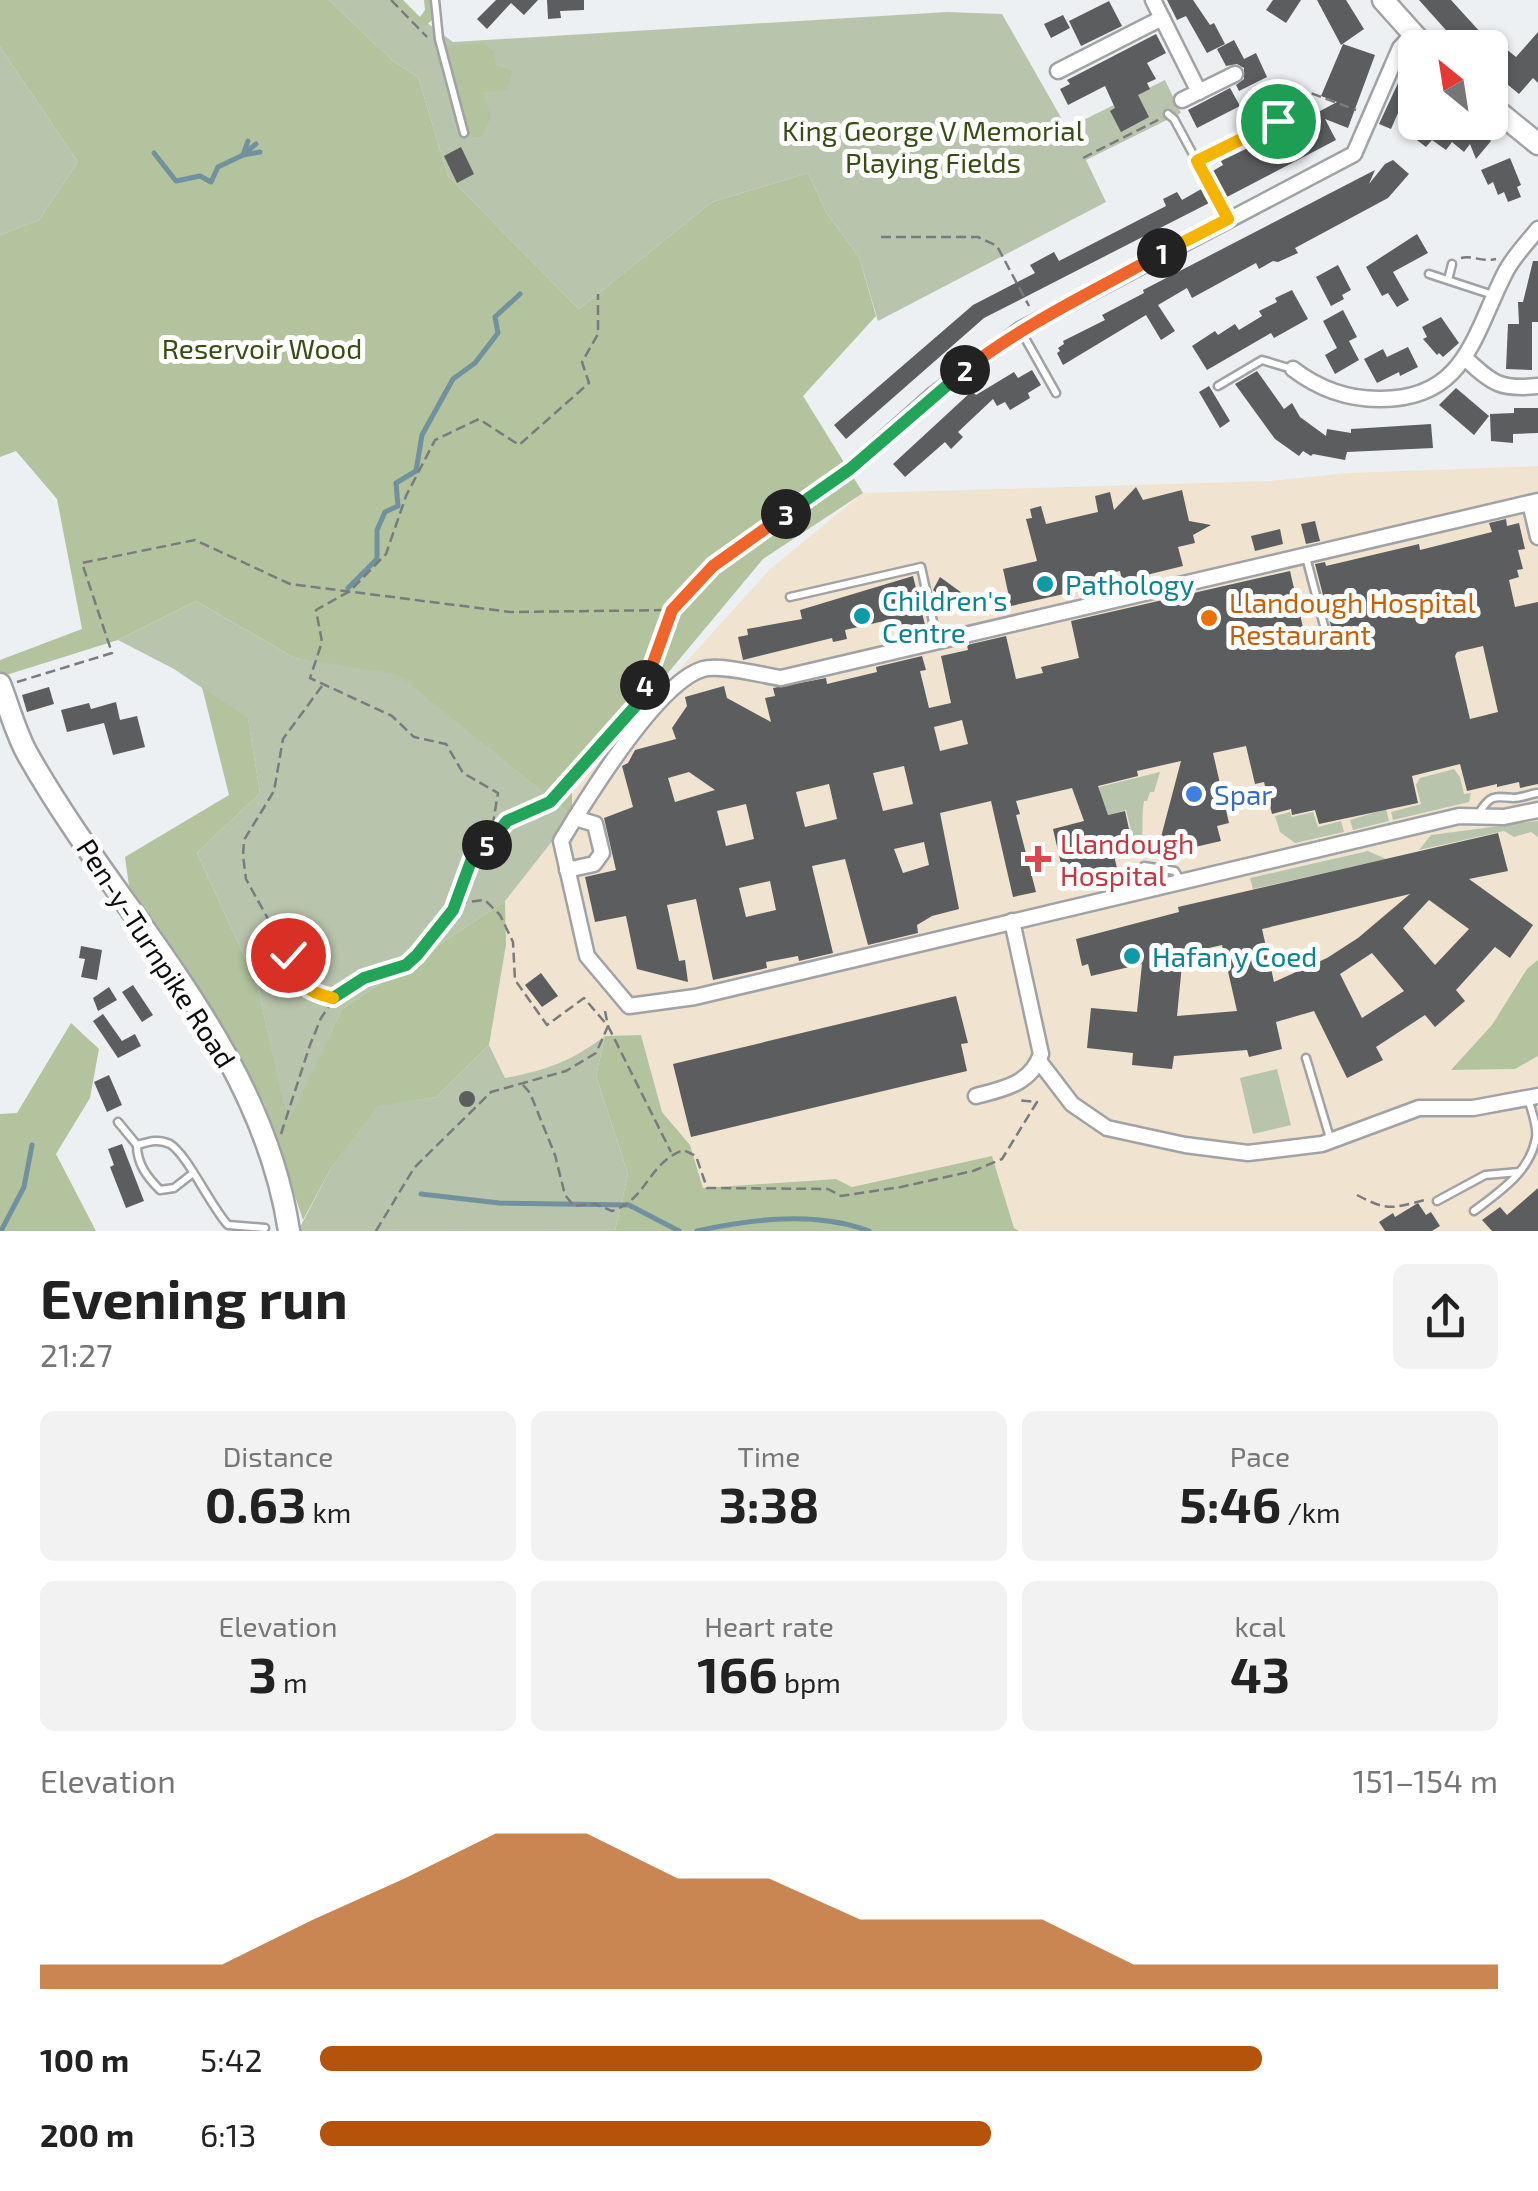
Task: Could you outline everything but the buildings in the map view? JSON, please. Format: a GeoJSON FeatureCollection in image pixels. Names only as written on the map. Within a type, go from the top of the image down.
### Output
{"type":"FeatureCollection","features":[{"type":"Feature","properties":{"kind":"street"},"geometry":{"type":"LineString","coordinates":[[1153,0],[1199,92]]}},
{"type":"Feature","properties":{"kind":"street"},"geometry":{"type":"LineString","coordinates":[[1384,0],[1410,30]]}},
{"type":"Feature","properties":{"kind":"street"},"geometry":{"type":"LineString","coordinates":[[1058,71],[1162,18]]}},
{"type":"Feature","properties":{"kind":"street"},"geometry":{"type":"LineString","coordinates":[[850,469],[934,395],[1020,330],[1354,154],[1398,53]]}},
{"type":"Feature","properties":{"kind":"street"},"geometry":{"type":"LineString","coordinates":[[1182,100],[1236,74]]}},
{"type":"Feature","properties":{"kind":"street"},"geometry":{"type":"LineString","coordinates":[[1508,120],[1538,144]]}},
{"type":"Feature","properties":{"kind":"street"},"geometry":{"type":"LineString","coordinates":[[1293,370],[1346,397],[1419,396],[1444,381],[1466,359],[1512,263],[1538,229]]}},
{"type":"Feature","properties":{"kind":"street"},"geometry":{"type":"LineString","coordinates":[[1466,359],[1503,387],[1538,386]]}},
{"type":"Feature","properties":{"kind":"street"},"geometry":{"type":"LineString","coordinates":[[1538,537],[1534,502],[780,678],[707,668],[671,687],[561,841],[587,956],[629,1006],[695,997],[1459,816],[1504,816],[1538,810]]}},
{"type":"Feature","properties":{"kind":"street","name":"Pen-y-Turnpike Road"},"geometry":{"type":"LineString","coordinates":[[0,685],[26,752],[219,1039],[256,1112],[274,1163],[287,1223]]}},
{"type":"Feature","properties":{"kind":"street"},"geometry":{"type":"LineString","coordinates":[[567,870],[594,864],[602,853],[595,824],[576,818]]}},
{"type":"Feature","properties":{"kind":"street"},"geometry":{"type":"LineString","coordinates":[[976,1096],[1022,1081],[1038,1061],[1041,1047],[1012,922]]}},
{"type":"Feature","properties":{"kind":"street"},"geometry":{"type":"LineString","coordinates":[[1038,1061],[1079,1110],[1119,1132],[1248,1153],[1297,1150],[1331,1142],[1419,1108],[1474,1108],[1533,1096]]}},
{"type":"Feature","properties":{"kind":"lane"},"geometry":{"type":"LineString","coordinates":[[435,0],[440,46],[464,133]]}},
{"type":"Feature","properties":{"kind":"lane"},"geometry":{"type":"LineString","coordinates":[[1168,114],[1228,219]]}},
{"type":"Feature","properties":{"kind":"lane"},"geometry":{"type":"LineString","coordinates":[[1448,280],[1452,264]]}},
{"type":"Feature","properties":{"kind":"lane"},"geometry":{"type":"LineString","coordinates":[[1430,274],[1494,296]]}},
{"type":"Feature","properties":{"kind":"lane"},"geometry":{"type":"LineString","coordinates":[[1020,330],[1056,393]]}},
{"type":"Feature","properties":{"kind":"lane"},"geometry":{"type":"LineString","coordinates":[[1218,386],[1262,360],[1293,370]]}},
{"type":"Feature","properties":{"kind":"lane"},"geometry":{"type":"LineString","coordinates":[[1306,556],[1327,637]]}},
{"type":"Feature","properties":{"kind":"lane"},"geometry":{"type":"LineString","coordinates":[[790,596],[921,567],[937,642]]}},
{"type":"Feature","properties":{"kind":"lane"},"geometry":{"type":"LineString","coordinates":[[1478,814],[1492,796],[1515,798],[1538,792]]}},
{"type":"Feature","properties":{"kind":"lane"},"geometry":{"type":"LineString","coordinates":[[1136,892],[1136,876],[1144,866],[1174,871],[1182,882]]}},
{"type":"Feature","properties":{"kind":"lane"},"geometry":{"type":"LineString","coordinates":[[1306,1058],[1331,1142]]}},
{"type":"Feature","properties":{"kind":"lane"},"geometry":{"type":"LineString","coordinates":[[1474,1210],[1509,1185],[1520,1172],[1536,1139],[1533,1096]]}},
{"type":"Feature","properties":{"kind":"lane"},"geometry":{"type":"LineString","coordinates":[[118,1122],[138,1145],[137,1157],[142,1168],[160,1190],[174,1188],[192,1174]]}},
{"type":"Feature","properties":{"kind":"lane"},"geometry":{"type":"LineString","coordinates":[[138,1145],[154,1140],[169,1144],[228,1225],[265,1229],[287,1223]]}},
{"type":"Feature","properties":{"kind":"lane"},"geometry":{"type":"LineString","coordinates":[[1437,1201],[1484,1175],[1520,1172]]}},
{"type":"Feature","properties":{"kind":"path"},"geometry":{"type":"LineString","coordinates":[[390,0],[440,46]]}},
{"type":"Feature","properties":{"kind":"path"},"geometry":{"type":"LineString","coordinates":[[1197,161],[1278,121],[1298,88],[1371,116]]}},
{"type":"Feature","properties":{"kind":"path"},"geometry":{"type":"LineString","coordinates":[[1084,158],[1168,114]]}},
{"type":"Feature","properties":{"kind":"path"},"geometry":{"type":"LineString","coordinates":[[882,237],[978,237],[997,246],[1037,320]]}},
{"type":"Feature","properties":{"kind":"path"},"geometry":{"type":"LineString","coordinates":[[1466,285],[1458,272],[1462,257],[1512,263]]}},
{"type":"Feature","properties":{"kind":"path"},"geometry":{"type":"LineString","coordinates":[[490,843],[498,792],[463,773],[446,744],[414,736],[392,716],[310,678],[322,642],[316,610],[350,592],[386,554],[406,496],[435,440],[478,419],[519,445],[588,383],[582,362],[598,334],[598,294]]}},
{"type":"Feature","properties":{"kind":"path"},"geometry":{"type":"LineString","coordinates":[[274,1163],[280,1156],[278,1142],[310,1044],[335,998],[364,978],[406,965],[456,904],[474,853],[490,843],[507,821],[550,802],[639,702],[672,610],[713,566],[850,469]]}},
{"type":"Feature","properties":{"kind":"path"},"geometry":{"type":"LineString","coordinates":[[0,685],[112,653],[82,563],[195,540],[290,584],[510,612],[672,610]]}},
{"type":"Feature","properties":{"kind":"path"},"geometry":{"type":"LineString","coordinates":[[323,684],[283,739],[274,792],[244,840],[243,856],[246,879],[300,985],[335,998]]}},
{"type":"Feature","properties":{"kind":"path"},"geometry":{"type":"LineString","coordinates":[[456,904],[486,900],[500,915],[513,942],[514,980],[547,1025],[584,998],[608,1026]]}},
{"type":"Feature","properties":{"kind":"path"},"geometry":{"type":"LineString","coordinates":[[604,1011],[672,1154]]}},
{"type":"Feature","properties":{"kind":"path"},"geometry":{"type":"LineString","coordinates":[[376,1231],[414,1168],[492,1092],[566,1071],[596,1053],[608,1026]]}},
{"type":"Feature","properties":{"kind":"path"},"geometry":{"type":"LineString","coordinates":[[523,1085],[530,1093],[555,1155],[565,1195],[574,1206],[595,1204],[612,1211],[629,1206],[666,1156],[683,1150],[696,1156],[707,1188],[828,1189],[842,1196],[869,1194],[993,1164],[1002,1158],[1036,1102]]}},
{"type":"Feature","properties":{"kind":"path"},"geometry":{"type":"LineString","coordinates":[[1357,1195],[1383,1209],[1405,1208],[1422,1200],[1437,1201]]}},
{"type":"Feature","properties":{"kind":"shaded area","name":"Llandough Hospital"},"geometry":{"type":"Polygon","coordinates":[[[1538,466],[1538,1231],[1019,1231],[1014,1228],[992,1156],[852,1187],[836,1179],[703,1188],[690,1145],[662,1112],[641,1035],[605,1036],[578,1056],[548,1070],[505,1078],[489,1045],[506,945],[505,901],[571,817],[572,788],[770,569],[863,493],[1270,481],[1348,473],[1538,466]]]}},
{"type":"Feature","properties":{"kind":"green space","name":"Reservoir Wood"},"geometry":{"type":"Polygon","coordinates":[[[0,0],[329,0],[394,62],[418,77],[448,176],[579,309],[712,202],[808,173],[826,212],[859,257],[876,316],[803,396],[863,493],[763,559],[572,788],[572,816],[397,674],[295,658],[196,601],[118,640],[0,677],[0,660],[82,629],[57,499],[16,451],[0,457],[0,235],[39,220],[78,162],[0,47],[0,0]]]}},
{"type":"Feature","properties":{"kind":"green space","name":"King George V Memorial Playing Fields"},"geometry":{"type":"Polygon","coordinates":[[[329,0],[396,0],[453,42],[947,12],[1002,14],[1067,128],[1165,80],[1181,113],[1086,160],[1106,202],[878,321],[859,257],[826,212],[808,173],[712,202],[579,309],[448,176],[418,77],[394,62],[329,0]]]}},
{"type":"Feature","properties":{"kind":"green space"},"geometry":{"type":"Polygon","coordinates":[[[391,0],[403,0],[420,17],[425,10],[424,0],[431,0],[432,20],[423,28],[391,0]]]}},
{"type":"Feature","properties":{"kind":"green space"},"geometry":{"type":"Polygon","coordinates":[[[482,43],[494,52],[496,65],[512,71],[507,90],[483,92],[491,117],[481,137],[467,136],[452,105],[458,89],[450,72],[437,63],[438,53],[450,46],[482,43]]]}},
{"type":"Feature","properties":{"kind":"green space"},"geometry":{"type":"Polygon","coordinates":[[[0,47],[78,162],[39,220],[0,235],[0,47]]]}},
{"type":"Feature","properties":{"kind":"green space"},"geometry":{"type":"Polygon","coordinates":[[[196,601],[295,658],[393,670],[572,816],[505,901],[342,1009],[288,1124],[257,984],[197,853],[260,793],[248,719],[174,669],[118,640],[196,601]]]}},
{"type":"Feature","properties":{"kind":"green space"},"geometry":{"type":"Polygon","coordinates":[[[202,687],[248,718],[260,793],[197,853],[257,984],[288,1122],[342,1009],[505,901],[506,945],[489,1045],[436,1097],[378,1106],[331,1168],[303,1220],[264,1103],[129,886],[125,857],[229,795],[202,687]]]}},
{"type":"Feature","properties":{"kind":"green space"},"geometry":{"type":"Polygon","coordinates":[[[1454,769],[1464,794],[1471,793],[1469,802],[1393,820],[1391,812],[1421,804],[1416,785],[1420,778],[1454,769]]]}},
{"type":"Feature","properties":{"kind":"green space"},"geometry":{"type":"Polygon","coordinates":[[[1160,772],[1154,792],[1144,801],[1141,845],[1135,846],[1126,810],[1104,816],[1099,787],[1160,772]]]}},
{"type":"Feature","properties":{"kind":"green space"},"geometry":{"type":"Polygon","coordinates":[[[1386,809],[1389,821],[1353,830],[1350,820],[1386,809]]]}},
{"type":"Feature","properties":{"kind":"green space"},"geometry":{"type":"Polygon","coordinates":[[[1290,812],[1292,817],[1313,812],[1318,827],[1341,821],[1344,832],[1295,843],[1280,832],[1275,816],[1290,812]]]}},
{"type":"Feature","properties":{"kind":"green space"},"geometry":{"type":"Polygon","coordinates":[[[1538,821],[1538,837],[1531,832],[1514,837],[1504,831],[1419,850],[1431,835],[1538,821]]]}},
{"type":"Feature","properties":{"kind":"green space"},"geometry":{"type":"Polygon","coordinates":[[[1368,851],[1386,859],[1253,889],[1250,878],[1368,851]]]}},
{"type":"Feature","properties":{"kind":"green space"},"geometry":{"type":"Polygon","coordinates":[[[1538,960],[1538,1056],[1515,1069],[1451,1070],[1492,1025],[1527,969],[1538,960]]]}},
{"type":"Feature","properties":{"kind":"green space"},"geometry":{"type":"Polygon","coordinates":[[[71,1023],[99,1049],[90,1098],[56,1154],[96,1231],[0,1231],[0,1114],[17,1113],[71,1023]]]}},
{"type":"Feature","properties":{"kind":"green space"},"geometry":{"type":"Polygon","coordinates":[[[641,1035],[662,1112],[690,1145],[703,1188],[836,1179],[852,1187],[992,1156],[1014,1228],[1019,1231],[615,1231],[628,1174],[596,1076],[605,1036],[641,1035]]]}},
{"type":"Feature","properties":{"kind":"green space"},"geometry":{"type":"Polygon","coordinates":[[[605,1036],[596,1076],[628,1174],[615,1231],[298,1231],[331,1168],[378,1105],[436,1097],[489,1045],[505,1078],[558,1064],[605,1036]]]}},
{"type":"Feature","properties":{"kind":"green space"},"geometry":{"type":"Polygon","coordinates":[[[1277,1069],[1291,1125],[1253,1134],[1240,1078],[1277,1069]]]}},
{"type":"Feature","properties":{"kind":"waterway"},"geometry":{"type":"LineString","coordinates":[[154,153],[176,181],[200,176],[211,182],[218,167],[243,155],[248,141]]}},
{"type":"Feature","properties":{"kind":"waterway"},"geometry":{"type":"LineString","coordinates":[[245,153],[256,144]]}},
{"type":"Feature","properties":{"kind":"waterway"},"geometry":{"type":"LineString","coordinates":[[243,155],[260,152]]}},
{"type":"Feature","properties":{"kind":"waterway"},"geometry":{"type":"LineString","coordinates":[[348,588],[377,559],[377,530],[385,512],[398,506],[396,483],[416,471],[422,435],[453,379],[475,363],[498,333],[495,317],[520,294]]}},
{"type":"Feature","properties":{"kind":"waterway"},"geometry":{"type":"LineString","coordinates":[[1,1231],[24,1187],[32,1145]]}},
{"type":"Feature","properties":{"kind":"waterway"},"geometry":{"type":"LineString","coordinates":[[421,1194],[499,1203],[629,1205],[679,1231]]}},
{"type":"Feature","properties":{"kind":"waterway"},"geometry":{"type":"LineString","coordinates":[[697,1231],[783,1219],[827,1221],[869,1231]]}},
{"type":"Feature","properties":{"kind":"place","name":"Pathology"},"geometry":{"type":"Point","coordinates":[1045,584]}},
{"type":"Feature","properties":{"kind":"place","name":"Children's Centre"},"geometry":{"type":"Point","coordinates":[862,616]}},
{"type":"Feature","properties":{"kind":"place","name":"Llandough Hospital Restaurant"},"geometry":{"type":"Point","coordinates":[1209,618]}},
{"type":"Feature","properties":{"kind":"place","name":"Spar"},"geometry":{"type":"Point","coordinates":[1194,794]}},
{"type":"Feature","properties":{"kind":"place","name":"Llandough Hospital"},"geometry":{"type":"Point","coordinates":[1038,859]}},
{"type":"Feature","properties":{"kind":"place","name":"Hafan y Coed"},"geometry":{"type":"Point","coordinates":[1132,956]}},
{"type":"Feature","properties":{"kind":"route"},"geometry":{"type":"LineString","coordinates":[[288,955],[291,971],[300,985],[335,998],[364,978],[406,965],[453,910],[474,853],[490,843],[507,821],[550,802],[639,702],[672,610],[713,566],[850,469],[930,398],[1002,342],[1049,312],[1228,219],[1197,161],[1278,121]]}}]}
